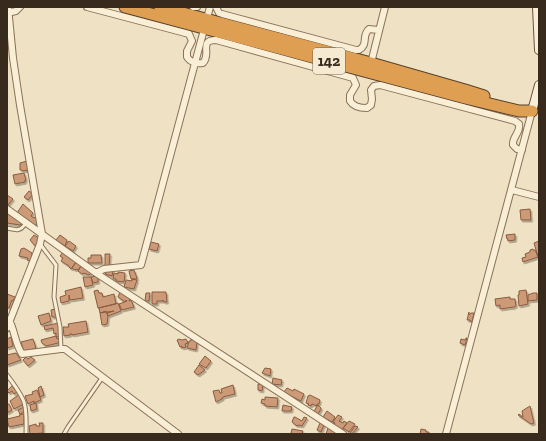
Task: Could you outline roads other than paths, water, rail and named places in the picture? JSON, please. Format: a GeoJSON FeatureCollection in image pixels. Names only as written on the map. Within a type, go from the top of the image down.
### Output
{"type":"FeatureCollection","features":[{"type":"Feature","properties":{"kind":"highway","name":"142"},"geometry":{"type":"LineString","coordinates":[[125,7],[205,23],[371,63],[536,112]]}},
{"type":"Feature","properties":{"kind":"highway","name":"142"},"geometry":{"type":"LineString","coordinates":[[160,7],[205,23],[465,98],[519,111],[536,112]]}},
{"type":"Feature","properties":{"kind":"street"},"geometry":{"type":"LineString","coordinates":[[7,328],[8,318],[40,244],[42,234],[17,82],[8,11],[16,11],[20,7]]}},
{"type":"Feature","properties":{"kind":"street"},"geometry":{"type":"LineString","coordinates":[[86,7],[190,34],[192,41],[186,54],[188,60],[195,62],[200,63],[205,61],[207,57],[206,45],[209,41],[216,40],[353,78],[356,82],[356,87],[350,95],[350,101],[358,107],[367,108],[371,105],[371,90],[374,86],[380,85],[515,121],[519,124],[520,130],[513,140],[513,146],[522,150]]}},
{"type":"Feature","properties":{"kind":"street"},"geometry":{"type":"LineString","coordinates":[[192,7],[197,7]]}},
{"type":"Feature","properties":{"kind":"street"},"geometry":{"type":"LineString","coordinates":[[96,273],[104,269],[141,265],[210,7]]}},
{"type":"Feature","properties":{"kind":"street"},"geometry":{"type":"LineString","coordinates":[[216,7],[219,13],[222,14],[356,50],[360,50],[365,45],[365,32],[369,29],[378,30]]}},
{"type":"Feature","properties":{"kind":"street"},"geometry":{"type":"LineString","coordinates":[[371,63],[378,30],[385,7]]}},
{"type":"Feature","properties":{"kind":"street"},"geometry":{"type":"LineString","coordinates":[[537,7],[539,50]]}},
{"type":"Feature","properties":{"kind":"street"},"geometry":{"type":"LineString","coordinates":[[446,434],[522,150],[536,112],[539,85]]}},
{"type":"Feature","properties":{"kind":"street"},"geometry":{"type":"LineString","coordinates":[[512,190],[539,197]]}},
{"type":"Feature","properties":{"kind":"street"},"geometry":{"type":"LineString","coordinates":[[7,209],[96,273],[342,434]]}},
{"type":"Feature","properties":{"kind":"street"},"geometry":{"type":"LineString","coordinates":[[8,318],[14,333],[17,348],[22,354],[65,349],[178,434]]}},
{"type":"Feature","properties":{"kind":"lane"},"geometry":{"type":"LineString","coordinates":[[7,228],[19,230],[22,229],[26,223]]}},
{"type":"Feature","properties":{"kind":"lane"},"geometry":{"type":"LineString","coordinates":[[40,244],[56,265],[54,297],[60,327],[61,349]]}},
{"type":"Feature","properties":{"kind":"lane"},"geometry":{"type":"LineString","coordinates":[[7,375],[24,400],[26,434]]}},
{"type":"Feature","properties":{"kind":"lane"},"geometry":{"type":"LineString","coordinates":[[64,434],[102,378]]}}]}
